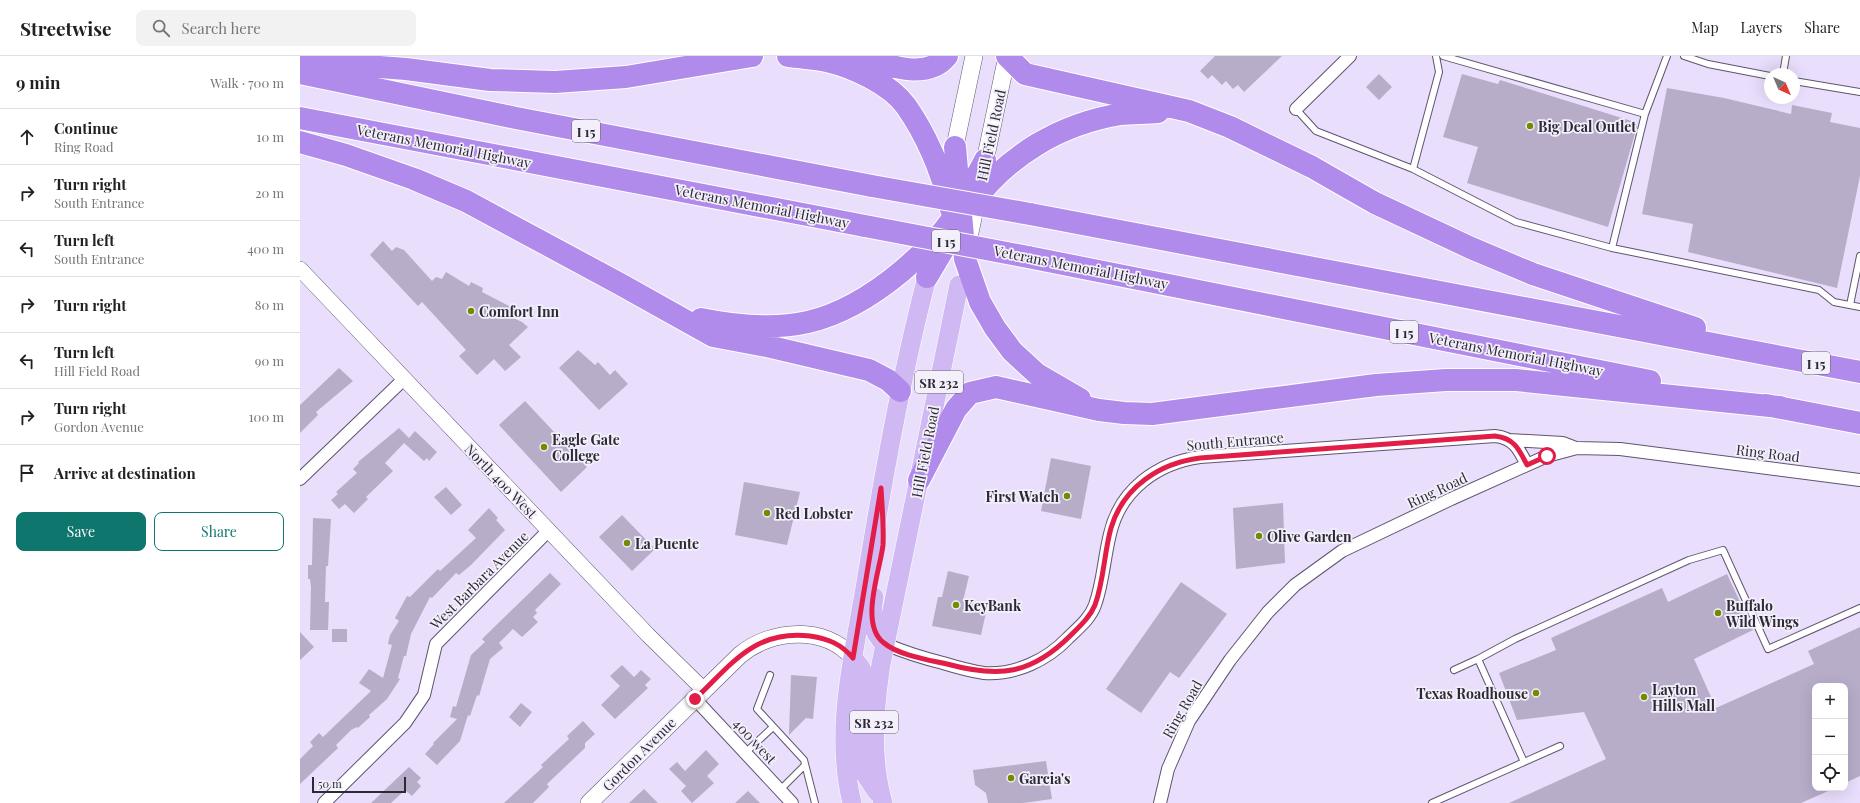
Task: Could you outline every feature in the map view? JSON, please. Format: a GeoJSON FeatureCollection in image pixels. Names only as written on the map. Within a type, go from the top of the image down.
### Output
{"type":"FeatureCollection","features":[{"type":"Feature","properties":{"kind":"highway"},"geometry":{"type":"LineString","coordinates":[[300,61],[406,69],[490,80],[555,82],[626,77],[752,56]]}},
{"type":"Feature","properties":{"kind":"highway"},"geometry":{"type":"LineString","coordinates":[[788,56],[828,61],[874,79],[888,89],[905,105],[959,209],[959,285]]}},
{"type":"Feature","properties":{"kind":"highway"},"geometry":{"type":"LineString","coordinates":[[853,56],[910,69],[928,69],[943,62],[947,56]]}},
{"type":"Feature","properties":{"kind":"highway"},"geometry":{"type":"LineString","coordinates":[[1007,56],[1025,74],[1189,111],[1230,127],[1312,167],[1375,203],[1471,248],[1533,274],[1772,354]]}},
{"type":"Feature","properties":{"kind":"highway","name":"I 15"},"geometry":{"type":"LineString","coordinates":[[300,73],[516,118],[1772,354],[1860,372]]}},
{"type":"Feature","properties":{"kind":"highway"},"geometry":{"type":"LineString","coordinates":[[673,313],[725,324],[767,327],[790,326],[818,320],[846,310],[872,295],[907,266],[934,240],[959,209],[1012,162],[1034,145],[1063,131],[1092,120],[1123,114],[1189,111]]}},
{"type":"Feature","properties":{"kind":"highway","name":"Veterans Memorial Highway"},"geometry":{"type":"LineString","coordinates":[[300,118],[1028,256],[1860,422]]}},
{"type":"Feature","properties":{"kind":"highway"},"geometry":{"type":"LineString","coordinates":[[300,142],[346,155],[414,179],[466,201],[713,336],[767,346],[868,370],[884,377],[900,391]]}},
{"type":"Feature","properties":{"kind":"highway"},"geometry":{"type":"LineString","coordinates":[[955,147],[959,209],[965,260],[980,302],[995,328],[1012,351],[1037,374],[1099,410]]}},
{"type":"Feature","properties":{"kind":"highway"},"geometry":{"type":"LineString","coordinates":[[927,277],[959,209],[985,160]]}},
{"type":"Feature","properties":{"kind":"highway"},"geometry":{"type":"LineString","coordinates":[[920,480],[956,409],[970,393],[996,387],[1099,410],[1152,414],[1376,385],[1446,380],[1508,380],[1780,407]]}},
{"type":"Feature","properties":{"kind":"main road"},"geometry":{"type":"LineString","coordinates":[[955,147],[974,56]]}},
{"type":"Feature","properties":{"kind":"main road","name":"Hill Field Road"},"geometry":{"type":"LineString","coordinates":[[985,160],[1007,56]]}},
{"type":"Feature","properties":{"kind":"main road","name":"Hill Field Road"},"geometry":{"type":"LineString","coordinates":[[883,802],[875,756],[874,726],[877,694],[885,644],[965,260],[959,209]]}},
{"type":"Feature","properties":{"kind":"main road","name":"SR 232"},"geometry":{"type":"LineString","coordinates":[[853,802],[846,775],[844,736],[851,656],[900,391],[927,277],[934,240]]}},
{"type":"Feature","properties":{"kind":"main road"},"geometry":{"type":"LineString","coordinates":[[881,488],[883,544],[871,614],[876,633],[885,644]]}},
{"type":"Feature","properties":{"kind":"main road","name":"Gordon Avenue"},"geometry":{"type":"LineString","coordinates":[[589,803],[744,652],[759,643],[775,637],[798,635],[822,638],[834,642],[851,656]]}},
{"type":"Feature","properties":{"kind":"main road"},"geometry":{"type":"LineString","coordinates":[[851,656],[861,668],[864,676],[860,726],[863,771],[883,802]]}},
{"type":"Feature","properties":{"kind":"street"},"geometry":{"type":"LineString","coordinates":[[1296,109],[1350,56]]}},
{"type":"Feature","properties":{"kind":"street","name":"North 400 West"},"geometry":{"type":"LineString","coordinates":[[300,270],[549,530],[700,695]]}},
{"type":"Feature","properties":{"kind":"street"},"geometry":{"type":"LineString","coordinates":[[300,479],[404,379]]}},
{"type":"Feature","properties":{"kind":"street","name":"South Entrance"},"geometry":{"type":"LineString","coordinates":[[885,644],[923,658],[985,673],[1010,670],[1044,658],[1079,627],[1093,609],[1101,581],[1112,527],[1122,506],[1147,478],[1160,468],[1177,462],[1200,458],[1486,436],[1500,437],[1509,440],[1563,443],[1577,448]]}},
{"type":"Feature","properties":{"kind":"street"},"geometry":{"type":"LineString","coordinates":[[1509,440],[1518,448],[1527,465]]}},
{"type":"Feature","properties":{"kind":"street","name":"Ring Road"},"geometry":{"type":"LineString","coordinates":[[1160,803],[1168,769],[1175,751],[1194,713],[1243,643],[1268,612],[1295,585],[1325,562],[1356,544],[1527,465],[1547,456],[1577,448],[1620,449],[1860,480]]}},
{"type":"Feature","properties":{"kind":"street","name":"West Barbara Avenue"},"geometry":{"type":"LineString","coordinates":[[324,803],[405,724],[424,695],[436,644],[549,530]]}},
{"type":"Feature","properties":{"kind":"street","name":"400 west"},"geometry":{"type":"LineString","coordinates":[[700,695],[746,753],[792,803]]}},
{"type":"Feature","properties":{"kind":"lane"},"geometry":{"type":"LineString","coordinates":[[1413,170],[1439,72],[1436,56]]}},
{"type":"Feature","properties":{"kind":"lane"},"geometry":{"type":"LineString","coordinates":[[1443,56],[1644,114]]}},
{"type":"Feature","properties":{"kind":"lane"},"geometry":{"type":"LineString","coordinates":[[1612,248],[1644,114],[1667,56]]}},
{"type":"Feature","properties":{"kind":"lane"},"geometry":{"type":"LineString","coordinates":[[1684,56],[1708,64],[1764,75]]}},
{"type":"Feature","properties":{"kind":"lane"},"geometry":{"type":"LineString","coordinates":[[1784,68],[1786,56]]}},
{"type":"Feature","properties":{"kind":"lane"},"geometry":{"type":"LineString","coordinates":[[1800,82],[1860,92]]}},
{"type":"Feature","properties":{"kind":"lane"},"geometry":{"type":"LineString","coordinates":[[1296,109],[1316,131],[1413,170],[1516,222],[1612,248],[1819,290],[1834,302],[1860,306]]}},
{"type":"Feature","properties":{"kind":"lane"},"geometry":{"type":"LineString","coordinates":[[1850,305],[1860,256]]}},
{"type":"Feature","properties":{"kind":"lane"},"geometry":{"type":"LineString","coordinates":[[1454,670],[1515,639],[1689,560],[1723,550],[1768,649],[1860,608]]}},
{"type":"Feature","properties":{"kind":"lane"},"geometry":{"type":"LineString","coordinates":[[1478,659],[1524,762]]}},
{"type":"Feature","properties":{"kind":"lane"},"geometry":{"type":"LineString","coordinates":[[770,675],[757,709],[804,760],[815,803]]}},
{"type":"Feature","properties":{"kind":"lane"},"geometry":{"type":"LineString","coordinates":[[746,753],[773,727]]}},
{"type":"Feature","properties":{"kind":"lane"},"geometry":{"type":"LineString","coordinates":[[1432,803],[1560,746]]}},
{"type":"Feature","properties":{"kind":"lane"},"geometry":{"type":"LineString","coordinates":[[780,790],[805,765]]}},
{"type":"Feature","properties":{"kind":"building"},"geometry":{"type":"Polygon","coordinates":[[[1215,56],[1282,56],[1244,92],[1238,85],[1233,89],[1226,81],[1222,85],[1212,75],[1208,79],[1200,71],[1215,56]]]}},
{"type":"Feature","properties":{"kind":"building"},"geometry":{"type":"Polygon","coordinates":[[[1379,74],[1392,87],[1379,100],[1366,87],[1379,74]]]}},
{"type":"Feature","properties":{"kind":"building"},"geometry":{"type":"Polygon","coordinates":[[[1462,74],[1498,84],[1500,80],[1638,123],[1608,227],[1467,183],[1478,147],[1443,137],[1462,74]]]}},
{"type":"Feature","properties":{"kind":"building"},"geometry":{"type":"Polygon","coordinates":[[[1667,88],[1724,98],[1791,114],[1792,105],[1832,113],[1830,122],[1860,128],[1860,176],[1837,288],[1688,252],[1693,224],[1642,214],[1667,88]]]}},
{"type":"Feature","properties":{"kind":"building","name":"Comfort Inn"},"geometry":{"type":"Polygon","coordinates":[[[383,241],[392,251],[396,247],[404,250],[432,281],[436,277],[442,279],[446,272],[469,286],[471,282],[483,288],[482,292],[511,307],[509,316],[522,322],[528,327],[509,345],[521,357],[505,371],[494,359],[477,375],[459,356],[466,350],[422,302],[418,306],[370,255],[383,241]]]}},
{"type":"Feature","properties":{"kind":"building"},"geometry":{"type":"Polygon","coordinates":[[[578,350],[595,365],[598,362],[610,375],[615,370],[628,384],[599,410],[559,368],[578,350]]]}},
{"type":"Feature","properties":{"kind":"building"},"geometry":{"type":"Polygon","coordinates":[[[339,368],[353,381],[316,412],[318,415],[300,433],[300,405],[339,368]]]}},
{"type":"Feature","properties":{"kind":"building","name":"Eagle Gate College"},"geometry":{"type":"Polygon","coordinates":[[[525,401],[587,467],[561,492],[499,425],[525,401]]]}},
{"type":"Feature","properties":{"kind":"building"},"geometry":{"type":"Polygon","coordinates":[[[399,428],[409,438],[415,431],[437,452],[429,461],[427,458],[424,461],[404,443],[385,463],[393,471],[366,497],[368,499],[354,513],[345,504],[339,509],[331,500],[338,494],[336,492],[357,473],[353,469],[359,463],[358,462],[399,428]]]}},
{"type":"Feature","properties":{"kind":"building"},"geometry":{"type":"Polygon","coordinates":[[[1051,458],[1091,466],[1081,519],[1041,511],[1051,458]]]}},
{"type":"Feature","properties":{"kind":"building","name":"Red Lobster"},"geometry":{"type":"Polygon","coordinates":[[[744,482],[800,492],[787,545],[735,535],[744,482]]]}},
{"type":"Feature","properties":{"kind":"building"},"geometry":{"type":"Polygon","coordinates":[[[446,487],[462,505],[451,515],[434,497],[446,487]]]}},
{"type":"Feature","properties":{"kind":"building","name":"Olive Garden"},"geometry":{"type":"Polygon","coordinates":[[[1283,503],[1285,563],[1236,569],[1233,508],[1283,503]]]}},
{"type":"Feature","properties":{"kind":"building"},"geometry":{"type":"Polygon","coordinates":[[[489,508],[498,518],[496,520],[505,530],[471,565],[459,575],[456,573],[432,598],[430,597],[411,634],[406,656],[404,656],[398,678],[400,679],[387,699],[369,715],[370,717],[358,728],[357,727],[351,730],[336,745],[338,748],[300,784],[300,759],[313,746],[310,742],[319,733],[323,737],[371,691],[359,683],[369,669],[383,678],[392,645],[388,644],[390,635],[399,621],[395,618],[407,596],[410,597],[438,569],[440,571],[476,538],[468,530],[489,508]]]}},
{"type":"Feature","properties":{"kind":"building","name":"La Puente"},"geometry":{"type":"Polygon","coordinates":[[[622,515],[655,549],[632,571],[599,537],[622,515]]]}},
{"type":"Feature","properties":{"kind":"building"},"geometry":{"type":"Polygon","coordinates":[[[313,518],[331,519],[328,566],[326,566],[325,602],[329,602],[328,630],[310,630],[311,587],[310,579],[308,579],[308,565],[312,565],[313,518]]]}},
{"type":"Feature","properties":{"kind":"building","name":"KeyBank"},"geometry":{"type":"Polygon","coordinates":[[[948,571],[969,576],[963,601],[987,608],[981,635],[932,626],[938,597],[942,597],[948,571]]]}},
{"type":"Feature","properties":{"kind":"building"},"geometry":{"type":"Polygon","coordinates":[[[550,573],[561,584],[535,610],[537,613],[533,617],[538,622],[522,637],[513,629],[499,643],[503,648],[490,659],[479,696],[477,695],[470,716],[468,715],[460,741],[437,765],[425,754],[434,744],[433,743],[457,719],[450,717],[453,706],[456,707],[471,655],[485,642],[482,639],[550,573]]]}},
{"type":"Feature","properties":{"kind":"building","name":"Layton Hills Mall"},"geometry":{"type":"Polygon","coordinates":[[[1727,574],[1753,630],[1694,659],[1716,708],[1814,664],[1808,651],[1860,627],[1860,776],[1848,782],[1848,683],[1812,683],[1812,791],[1828,791],[1801,803],[1509,803],[1606,759],[1584,712],[1517,720],[1499,673],[1556,650],[1551,638],[1662,588],[1668,602],[1727,574]]]}},
{"type":"Feature","properties":{"kind":"building"},"geometry":{"type":"Polygon","coordinates":[[[1181,582],[1227,614],[1179,678],[1170,672],[1141,713],[1106,689],[1181,582]]]}},
{"type":"Feature","properties":{"kind":"building"},"geometry":{"type":"Polygon","coordinates":[[[332,629],[347,629],[347,642],[332,642],[332,629]]]}},
{"type":"Feature","properties":{"kind":"building"},"geometry":{"type":"Polygon","coordinates":[[[300,632],[314,647],[300,660],[300,632]]]}},
{"type":"Feature","properties":{"kind":"building"},"geometry":{"type":"Polygon","coordinates":[[[622,665],[634,677],[641,670],[651,679],[645,685],[648,688],[615,719],[601,705],[620,686],[610,676],[622,665]]]}},
{"type":"Feature","properties":{"kind":"building"},"geometry":{"type":"Polygon","coordinates":[[[791,675],[817,677],[813,719],[806,718],[789,735],[791,675]]]}},
{"type":"Feature","properties":{"kind":"building"},"geometry":{"type":"Polygon","coordinates":[[[521,703],[532,712],[520,727],[509,717],[521,703]]]}},
{"type":"Feature","properties":{"kind":"building"},"geometry":{"type":"Polygon","coordinates":[[[583,721],[595,734],[585,743],[585,748],[547,784],[549,787],[533,803],[504,803],[543,767],[541,765],[569,739],[567,736],[583,721]]]}},
{"type":"Feature","properties":{"kind":"building"},"geometry":{"type":"Polygon","coordinates":[[[706,750],[719,764],[707,776],[714,783],[692,803],[681,791],[686,786],[669,769],[677,762],[685,771],[706,750]]]}},
{"type":"Feature","properties":{"kind":"building","name":"Garcia's"},"geometry":{"type":"Polygon","coordinates":[[[1046,761],[1052,799],[1023,803],[988,803],[986,793],[975,785],[973,770],[1046,761]]]}},
{"type":"Feature","properties":{"kind":"building"},"geometry":{"type":"Polygon","coordinates":[[[409,767],[421,778],[417,782],[421,786],[412,796],[405,790],[391,803],[371,803],[409,767]]]}},
{"type":"Feature","properties":{"kind":"building"},"geometry":{"type":"Polygon","coordinates":[[[644,789],[658,803],[629,803],[644,789]]]}},
{"type":"Feature","properties":{"kind":"building"},"geometry":{"type":"Polygon","coordinates":[[[748,791],[760,803],[735,803],[748,791]]]}},
{"type":"Feature","properties":{"kind":"place","name":"Big Deal Outlet"},"geometry":{"type":"Point","coordinates":[1530,126]}},
{"type":"Feature","properties":{"kind":"place","name":"Comfort Inn"},"geometry":{"type":"Point","coordinates":[471,311]}},
{"type":"Feature","properties":{"kind":"place","name":"Eagle Gate College"},"geometry":{"type":"Point","coordinates":[544,447]}},
{"type":"Feature","properties":{"kind":"place","name":"First Watch"},"geometry":{"type":"Point","coordinates":[1067,496]}},
{"type":"Feature","properties":{"kind":"place","name":"Red Lobster"},"geometry":{"type":"Point","coordinates":[767,513]}},
{"type":"Feature","properties":{"kind":"place","name":"Olive Garden"},"geometry":{"type":"Point","coordinates":[1259,536]}},
{"type":"Feature","properties":{"kind":"place","name":"La Puente"},"geometry":{"type":"Point","coordinates":[627,543]}},
{"type":"Feature","properties":{"kind":"place","name":"KeyBank"},"geometry":{"type":"Point","coordinates":[956,605]}},
{"type":"Feature","properties":{"kind":"place","name":"Buffalo Wild Wings"},"geometry":{"type":"Point","coordinates":[1718,613]}},
{"type":"Feature","properties":{"kind":"place","name":"Texas Roadhouse"},"geometry":{"type":"Point","coordinates":[1536,693]}},
{"type":"Feature","properties":{"kind":"place","name":"Layton Hills Mall"},"geometry":{"type":"Point","coordinates":[1644,697]}},
{"type":"Feature","properties":{"kind":"place","name":"Garcia's"},"geometry":{"type":"Point","coordinates":[1011,778]}},
{"type":"Feature","properties":{"kind":"route"},"geometry":{"type":"LineString","coordinates":[[695,699],[740,655],[750,647],[770,638],[798,635],[831,640],[844,648],[853,658],[881,488],[883,544],[871,614],[874,628],[878,637],[885,644],[907,653],[985,673],[1010,670],[1037,662],[1060,646],[1085,620],[1096,602],[1110,533],[1117,513],[1128,497],[1141,483],[1160,468],[1184,460],[1200,458],[1486,436],[1495,436],[1509,440],[1516,445],[1527,465],[1547,456]]}}]}
